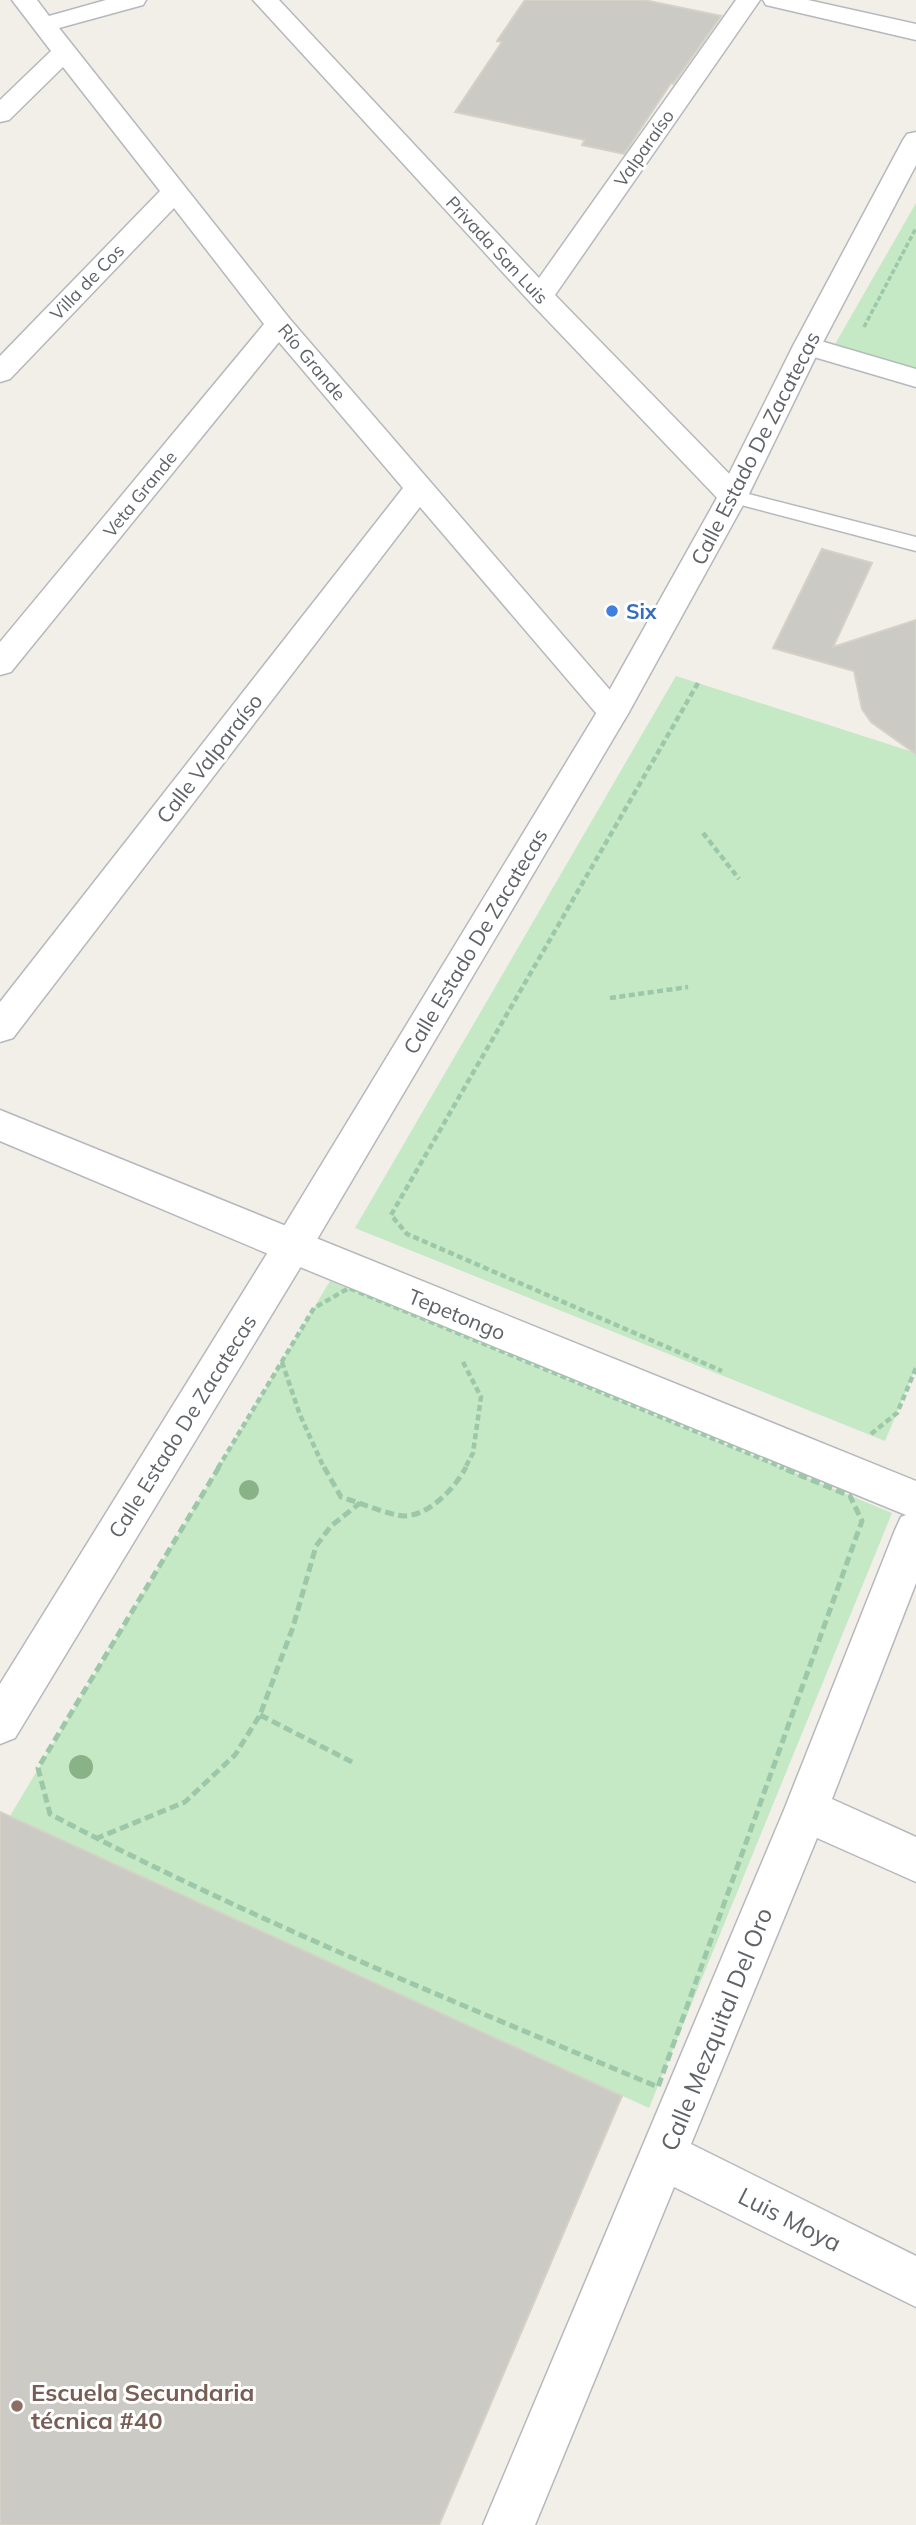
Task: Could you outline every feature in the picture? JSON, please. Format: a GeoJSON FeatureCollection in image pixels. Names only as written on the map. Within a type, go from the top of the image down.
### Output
{"type":"FeatureCollection","features":[{"type":"Feature","properties":{"kind":"street","name":"Río Grande"},"geometry":{"type":"LineString","coordinates":[[24,0],[279,324],[613,712]]}},
{"type":"Feature","properties":{"kind":"street"},"geometry":{"type":"LineString","coordinates":[[43,25],[134,0]]}},
{"type":"Feature","properties":{"kind":"street","name":"Privada San Luis"},"geometry":{"type":"LineString","coordinates":[[265,0],[540,296],[733,496]]}},
{"type":"Feature","properties":{"kind":"street","name":"Valparaíso"},"geometry":{"type":"LineString","coordinates":[[540,296],[748,0]]}},
{"type":"Feature","properties":{"kind":"street"},"geometry":{"type":"LineString","coordinates":[[775,0],[916,32]]}},
{"type":"Feature","properties":{"kind":"street"},"geometry":{"type":"LineString","coordinates":[[0,114],[64,52]]}},
{"type":"Feature","properties":{"kind":"street","name":"Calle Estado De Zacatecas"},"geometry":{"type":"LineString","coordinates":[[0,1723],[292,1247],[613,712],[733,496],[807,346],[916,140]]}},
{"type":"Feature","properties":{"kind":"street","name":"Villa de Cos"},"geometry":{"type":"LineString","coordinates":[[0,373],[174,192]]}},
{"type":"Feature","properties":{"kind":"street","name":"Veta Grande"},"geometry":{"type":"LineString","coordinates":[[0,664],[279,324]]}},
{"type":"Feature","properties":{"kind":"street"},"geometry":{"type":"LineString","coordinates":[[807,346],[916,378]]}},
{"type":"Feature","properties":{"kind":"street","name":"Calle Valparaíso"},"geometry":{"type":"LineString","coordinates":[[0,1028],[419,488]]}},
{"type":"Feature","properties":{"kind":"street","name":"Tepetongo"},"geometry":{"type":"LineString","coordinates":[[0,1125],[292,1247],[916,1500]]}},
{"type":"Feature","properties":{"kind":"street","name":"Calle Mezquital Del Oro"},"geometry":{"type":"LineString","coordinates":[[509,2525],[806,1810],[916,1530]]}},
{"type":"Feature","properties":{"kind":"street"},"geometry":{"type":"LineString","coordinates":[[806,1810],[916,1860]]}},
{"type":"Feature","properties":{"kind":"street","name":"Luis Moya"},"geometry":{"type":"LineString","coordinates":[[664,2155],[916,2283]]}},
{"type":"Feature","properties":{"kind":"lane"},"geometry":{"type":"LineString","coordinates":[[733,496],[916,544]]}},
{"type":"Feature","properties":{"kind":"path"},"geometry":{"type":"LineString","coordinates":[[862,331],[916,228]]}},
{"type":"Feature","properties":{"kind":"path"},"geometry":{"type":"LineString","coordinates":[[698,683],[391,1215],[407,1234],[733,1376]]}},
{"type":"Feature","properties":{"kind":"path"},"geometry":{"type":"LineString","coordinates":[[703,833],[739,878]]}},
{"type":"Feature","properties":{"kind":"path"},"geometry":{"type":"LineString","coordinates":[[610,998],[688,987]]}},
{"type":"Feature","properties":{"kind":"path"},"geometry":{"type":"LineString","coordinates":[[349,1289],[850,1496],[862,1521],[658,2087],[319,1945],[94,1839],[50,1814],[38,1768],[314,1308],[349,1289]]}},
{"type":"Feature","properties":{"kind":"path"},"geometry":{"type":"LineString","coordinates":[[422,1318],[432,1328]]}},
{"type":"Feature","properties":{"kind":"path"},"geometry":{"type":"LineString","coordinates":[[282,1361],[296,1409],[322,1466],[341,1497],[404,1516],[432,1507],[461,1477],[473,1453],[481,1397],[461,1359]]}},
{"type":"Feature","properties":{"kind":"path"},"geometry":{"type":"LineString","coordinates":[[870,1435],[897,1413],[916,1367]]}},
{"type":"Feature","properties":{"kind":"path"},"geometry":{"type":"LineString","coordinates":[[94,1839],[185,1802],[235,1755],[260,1715],[293,1627],[316,1546],[331,1526],[360,1502]]}},
{"type":"Feature","properties":{"kind":"path"},"geometry":{"type":"LineString","coordinates":[[260,1715],[352,1762]]}},
{"type":"Feature","properties":{"kind":"green space"},"geometry":{"type":"Polygon","coordinates":[[[916,203],[916,369],[834,346],[916,203]]]}},
{"type":"Feature","properties":{"kind":"green space"},"geometry":{"type":"Polygon","coordinates":[[[676,676],[916,753],[916,1367],[885,1441],[355,1228],[676,676]]]}},
{"type":"Feature","properties":{"kind":"green space"},"geometry":{"type":"Polygon","coordinates":[[[330,1281],[892,1513],[649,2108],[10,1816],[330,1281]]]}},
{"type":"Feature","properties":{"kind":"building"},"geometry":{"type":"Polygon","coordinates":[[[525,0],[644,0],[721,16],[673,84],[671,83],[624,154],[582,145],[585,140],[455,112],[502,42],[497,41],[525,0]]]}},
{"type":"Feature","properties":{"kind":"building"},"geometry":{"type":"Polygon","coordinates":[[[822,549],[872,563],[833,647],[916,620],[916,754],[871,722],[862,709],[854,671],[773,648],[822,549]]]}},
{"type":"Feature","properties":{"kind":"building"},"geometry":{"type":"Polygon","coordinates":[[[0,1812],[622,2096],[439,2525],[0,2525],[0,1812]]]}},
{"type":"Feature","properties":{"kind":"place","name":"Six"},"geometry":{"type":"Point","coordinates":[612,611]}},
{"type":"Feature","properties":{"kind":"place","name":"Escuela Secundaria técnica #40"},"geometry":{"type":"Point","coordinates":[17,2406]}}]}
